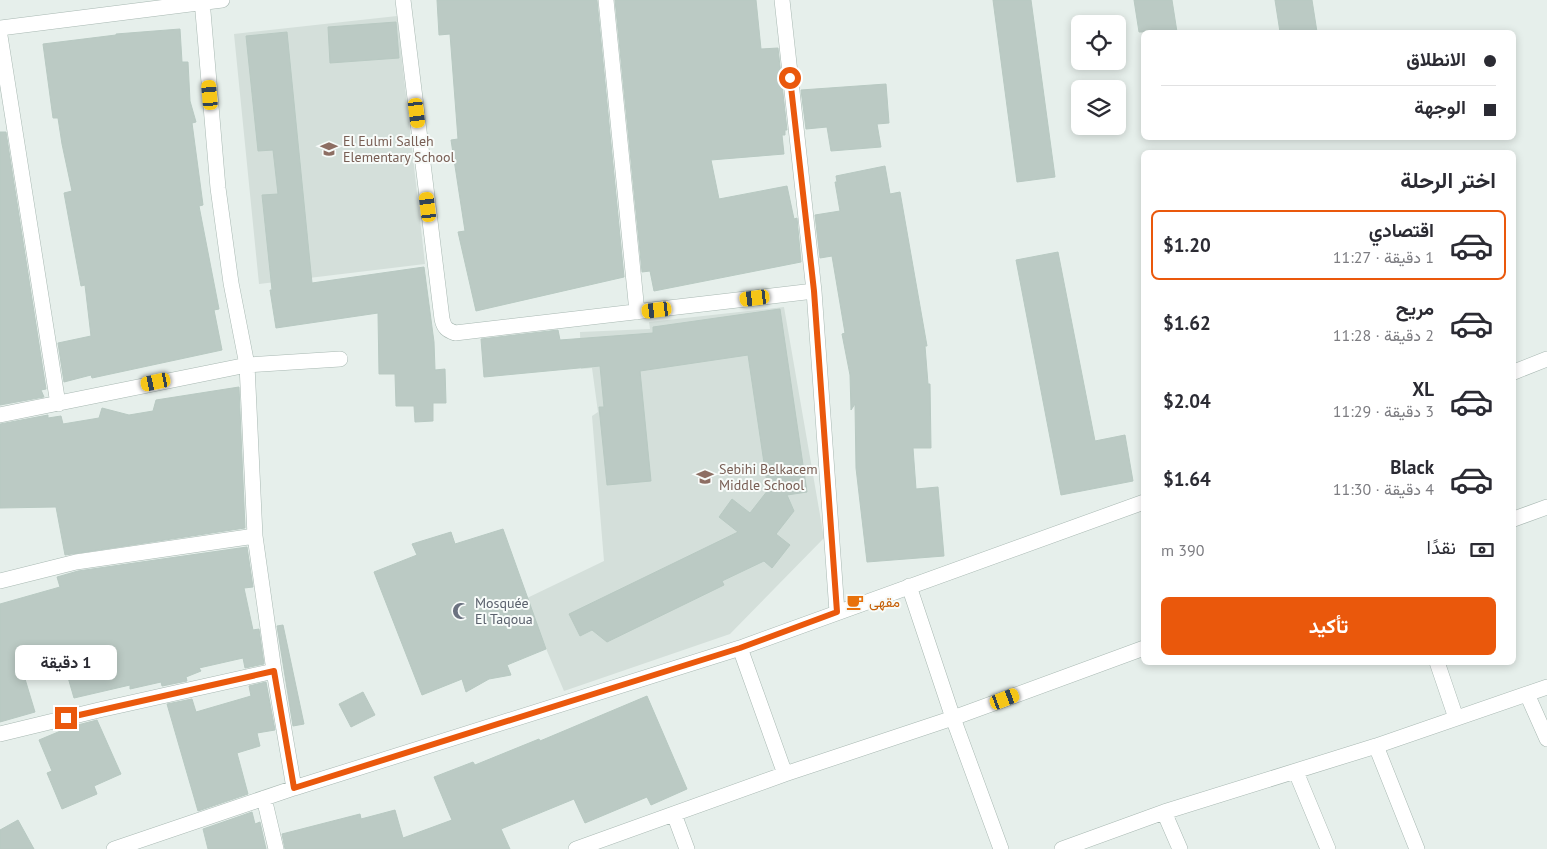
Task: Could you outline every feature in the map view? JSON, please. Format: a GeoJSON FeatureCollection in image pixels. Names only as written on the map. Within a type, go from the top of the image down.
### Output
{"type":"FeatureCollection","features":[{"type":"Feature","properties":{"kind":"street"},"geometry":{"type":"LineString","coordinates":[[0,28],[202,1],[222,0]]}},
{"type":"Feature","properties":{"kind":"street"},"geometry":{"type":"LineString","coordinates":[[403,0],[444,327],[455,334],[814,291]]}},
{"type":"Feature","properties":{"kind":"street"},"geometry":{"type":"LineString","coordinates":[[606,0],[637,312]]}},
{"type":"Feature","properties":{"kind":"street"},"geometry":{"type":"LineString","coordinates":[[782,0],[814,291],[837,612]]}},
{"type":"Feature","properties":{"kind":"street"},"geometry":{"type":"LineString","coordinates":[[202,1],[218,188],[231,283],[246,365],[255,536],[274,671],[294,788]]}},
{"type":"Feature","properties":{"kind":"street"},"geometry":{"type":"LineString","coordinates":[[0,36],[58,404]]}},
{"type":"Feature","properties":{"kind":"street"},"geometry":{"type":"LineString","coordinates":[[0,415],[246,365],[340,359]]}},
{"type":"Feature","properties":{"kind":"street"},"geometry":{"type":"LineString","coordinates":[[1516,371],[1547,359]]}},
{"type":"Feature","properties":{"kind":"street"},"geometry":{"type":"LineString","coordinates":[[114,849],[294,788],[740,648],[1141,503]]}},
{"type":"Feature","properties":{"kind":"street"},"geometry":{"type":"LineString","coordinates":[[1516,518],[1547,507]]}},
{"type":"Feature","properties":{"kind":"street"},"geometry":{"type":"LineString","coordinates":[[0,581],[76,562],[255,536]]}},
{"type":"Feature","properties":{"kind":"street"},"geometry":{"type":"LineString","coordinates":[[909,586],[953,718],[1001,849]]}},
{"type":"Feature","properties":{"kind":"street"},"geometry":{"type":"LineString","coordinates":[[740,648],[785,774]]}},
{"type":"Feature","properties":{"kind":"street"},"geometry":{"type":"LineString","coordinates":[[576,849],[785,774],[953,718],[1141,649]]}},
{"type":"Feature","properties":{"kind":"street"},"geometry":{"type":"LineString","coordinates":[[1438,665],[1456,718]]}},
{"type":"Feature","properties":{"kind":"street"},"geometry":{"type":"LineString","coordinates":[[0,734],[274,671]]}},
{"type":"Feature","properties":{"kind":"street"},"geometry":{"type":"LineString","coordinates":[[1062,849],[1164,812],[1376,746],[1547,687]]}},
{"type":"Feature","properties":{"kind":"street"},"geometry":{"type":"LineString","coordinates":[[1527,694],[1547,739]]}},
{"type":"Feature","properties":{"kind":"street"},"geometry":{"type":"LineString","coordinates":[[1376,746],[1417,849]]}},
{"type":"Feature","properties":{"kind":"street"},"geometry":{"type":"LineString","coordinates":[[1296,772],[1328,849]]}},
{"type":"Feature","properties":{"kind":"street"},"geometry":{"type":"LineString","coordinates":[[264,798],[276,849]]}},
{"type":"Feature","properties":{"kind":"street"},"geometry":{"type":"LineString","coordinates":[[1164,812],[1180,849]]}},
{"type":"Feature","properties":{"kind":"street"},"geometry":{"type":"LineString","coordinates":[[674,814],[686,849]]}},
{"type":"Feature","properties":{"kind":"shaded area","name":"El Eulmi Salleh Elementary School"},"geometry":{"type":"Polygon","coordinates":[[[397,16],[425,264],[259,284],[234,34],[397,16]]]}},
{"type":"Feature","properties":{"kind":"shaded area","name":"Sebihi Belkacem Middle School"},"geometry":{"type":"Polygon","coordinates":[[[784,307],[824,538],[730,634],[564,691],[525,599],[604,561],[592,416],[598,412],[592,368],[581,369],[580,332],[650,329],[649,322],[784,307]]]}},
{"type":"Feature","properties":{"kind":"building"},"geometry":{"type":"Polygon","coordinates":[[[437,0],[597,0],[624,277],[476,311],[458,232],[465,231],[451,140],[458,139],[450,34],[439,35],[437,0]]]}},
{"type":"Feature","properties":{"kind":"building"},"geometry":{"type":"Polygon","coordinates":[[[615,0],[756,0],[761,49],[778,48],[787,130],[785,130],[785,135],[782,135],[784,154],[711,160],[719,199],[787,186],[794,219],[797,218],[801,262],[654,291],[650,271],[642,272],[615,0]]]}},
{"type":"Feature","properties":{"kind":"building"},"geometry":{"type":"Polygon","coordinates":[[[993,0],[1031,0],[1055,177],[1017,182],[993,0]]]}},
{"type":"Feature","properties":{"kind":"building"},"geometry":{"type":"Polygon","coordinates":[[[1134,0],[1172,0],[1177,30],[1141,30],[1139,32],[1134,0]]]}},
{"type":"Feature","properties":{"kind":"building"},"geometry":{"type":"Polygon","coordinates":[[[1275,0],[1312,0],[1317,30],[1280,30],[1275,0]]]}},
{"type":"Feature","properties":{"kind":"building"},"geometry":{"type":"Polygon","coordinates":[[[396,22],[399,58],[330,63],[328,27],[396,22]]]}},
{"type":"Feature","properties":{"kind":"building"},"geometry":{"type":"Polygon","coordinates":[[[180,29],[182,62],[188,62],[190,101],[196,122],[192,123],[203,205],[199,206],[219,309],[214,310],[222,350],[92,378],[91,375],[64,382],[58,343],[91,336],[85,285],[81,286],[64,193],[72,191],[58,118],[53,118],[43,44],[116,34],[180,29]]]}},
{"type":"Feature","properties":{"kind":"building"},"geometry":{"type":"Polygon","coordinates":[[[287,32],[312,283],[424,267],[434,342],[435,370],[445,369],[446,403],[433,403],[433,421],[415,422],[414,406],[396,406],[395,374],[379,374],[378,313],[276,328],[270,290],[272,290],[262,195],[278,194],[273,150],[258,151],[246,36],[287,32]]]}},
{"type":"Feature","properties":{"kind":"building"},"geometry":{"type":"Polygon","coordinates":[[[886,84],[889,123],[877,124],[881,147],[831,151],[827,127],[806,129],[801,90],[886,84]]]}},
{"type":"Feature","properties":{"kind":"building"},"geometry":{"type":"Polygon","coordinates":[[[0,132],[6,132],[46,389],[41,390],[44,397],[0,405],[0,132]]]}},
{"type":"Feature","properties":{"kind":"building"},"geometry":{"type":"Polygon","coordinates":[[[885,166],[890,194],[900,192],[927,346],[925,346],[928,384],[930,384],[931,448],[913,448],[916,489],[938,487],[944,556],[867,562],[856,468],[855,404],[851,410],[850,375],[842,334],[845,333],[832,256],[820,258],[815,215],[840,211],[835,182],[837,182],[836,176],[885,166]]]}},
{"type":"Feature","properties":{"kind":"building"},"geometry":{"type":"Polygon","coordinates":[[[1058,252],[1095,441],[1125,435],[1133,481],[1061,495],[1016,260],[1058,252]]]}},
{"type":"Feature","properties":{"kind":"building"},"geometry":{"type":"Polygon","coordinates":[[[780,309],[807,492],[787,495],[794,511],[776,534],[790,545],[772,568],[764,561],[722,581],[724,585],[607,642],[592,630],[580,636],[569,614],[738,532],[719,517],[732,499],[750,513],[768,490],[748,355],[640,371],[651,481],[607,485],[599,407],[604,407],[600,366],[484,377],[481,339],[558,330],[560,340],[653,333],[653,327],[780,309]]]}},
{"type":"Feature","properties":{"kind":"building"},"geometry":{"type":"Polygon","coordinates":[[[239,387],[245,528],[65,555],[56,507],[0,508],[0,424],[48,415],[48,418],[61,416],[63,424],[99,418],[102,408],[129,415],[153,411],[156,400],[239,387]]]}},
{"type":"Feature","properties":{"kind":"building","name":"Mosquée El Taqoua"},"geometry":{"type":"Polygon","coordinates":[[[503,529],[546,649],[507,665],[511,675],[489,679],[466,692],[462,679],[422,695],[374,572],[417,555],[412,544],[451,532],[455,544],[503,529]]]}},
{"type":"Feature","properties":{"kind":"building"},"geometry":{"type":"Polygon","coordinates":[[[247,547],[253,587],[244,588],[253,630],[259,629],[264,664],[245,668],[243,658],[199,668],[201,671],[186,677],[187,681],[162,686],[161,682],[130,689],[130,685],[74,698],[65,667],[25,679],[35,712],[0,722],[0,604],[60,587],[57,577],[78,571],[247,547]]]}},
{"type":"Feature","properties":{"kind":"building"},"geometry":{"type":"Polygon","coordinates":[[[283,625],[304,724],[293,726],[277,626],[283,625]]]}},
{"type":"Feature","properties":{"kind":"building"},"geometry":{"type":"Polygon","coordinates":[[[266,682],[275,730],[257,733],[260,746],[237,753],[248,794],[198,811],[167,704],[192,699],[196,712],[251,696],[249,686],[266,682]]]}},
{"type":"Feature","properties":{"kind":"building"},"geometry":{"type":"Polygon","coordinates":[[[363,692],[375,715],[351,727],[339,704],[363,692]]]}},
{"type":"Feature","properties":{"kind":"building"},"geometry":{"type":"Polygon","coordinates":[[[647,696],[687,789],[651,805],[647,797],[585,823],[574,799],[501,829],[510,849],[285,849],[282,834],[360,814],[361,819],[395,810],[403,838],[452,820],[434,777],[473,762],[475,765],[539,739],[540,741],[647,696]]]}},
{"type":"Feature","properties":{"kind":"building"},"geometry":{"type":"Polygon","coordinates":[[[97,720],[121,774],[94,786],[97,794],[62,809],[47,773],[52,771],[39,740],[70,727],[97,720]]]}},
{"type":"Feature","properties":{"kind":"building"},"geometry":{"type":"Polygon","coordinates":[[[252,812],[255,824],[260,822],[266,849],[208,849],[203,829],[252,812]]]}},
{"type":"Feature","properties":{"kind":"building"},"geometry":{"type":"Polygon","coordinates":[[[18,820],[34,849],[0,849],[0,830],[18,820]]]}},
{"type":"Feature","properties":{"kind":"place","name":"El Eulmi Salleh Elementary School"},"geometry":{"type":"Point","coordinates":[329,149]}},
{"type":"Feature","properties":{"kind":"place","name":"Sebihi Belkacem Middle School"},"geometry":{"type":"Point","coordinates":[705,477]}},
{"type":"Feature","properties":{"kind":"place","name":"مقهى"},"geometry":{"type":"Point","coordinates":[855,602]}},
{"type":"Feature","properties":{"kind":"place","name":"Mosquée El Taqoua"},"geometry":{"type":"Point","coordinates":[461,611]}},
{"type":"Feature","properties":{"kind":"route"},"geometry":{"type":"LineString","coordinates":[[66,718],[274,671],[294,788],[740,648],[837,612],[814,291],[790,78]]}}]}
